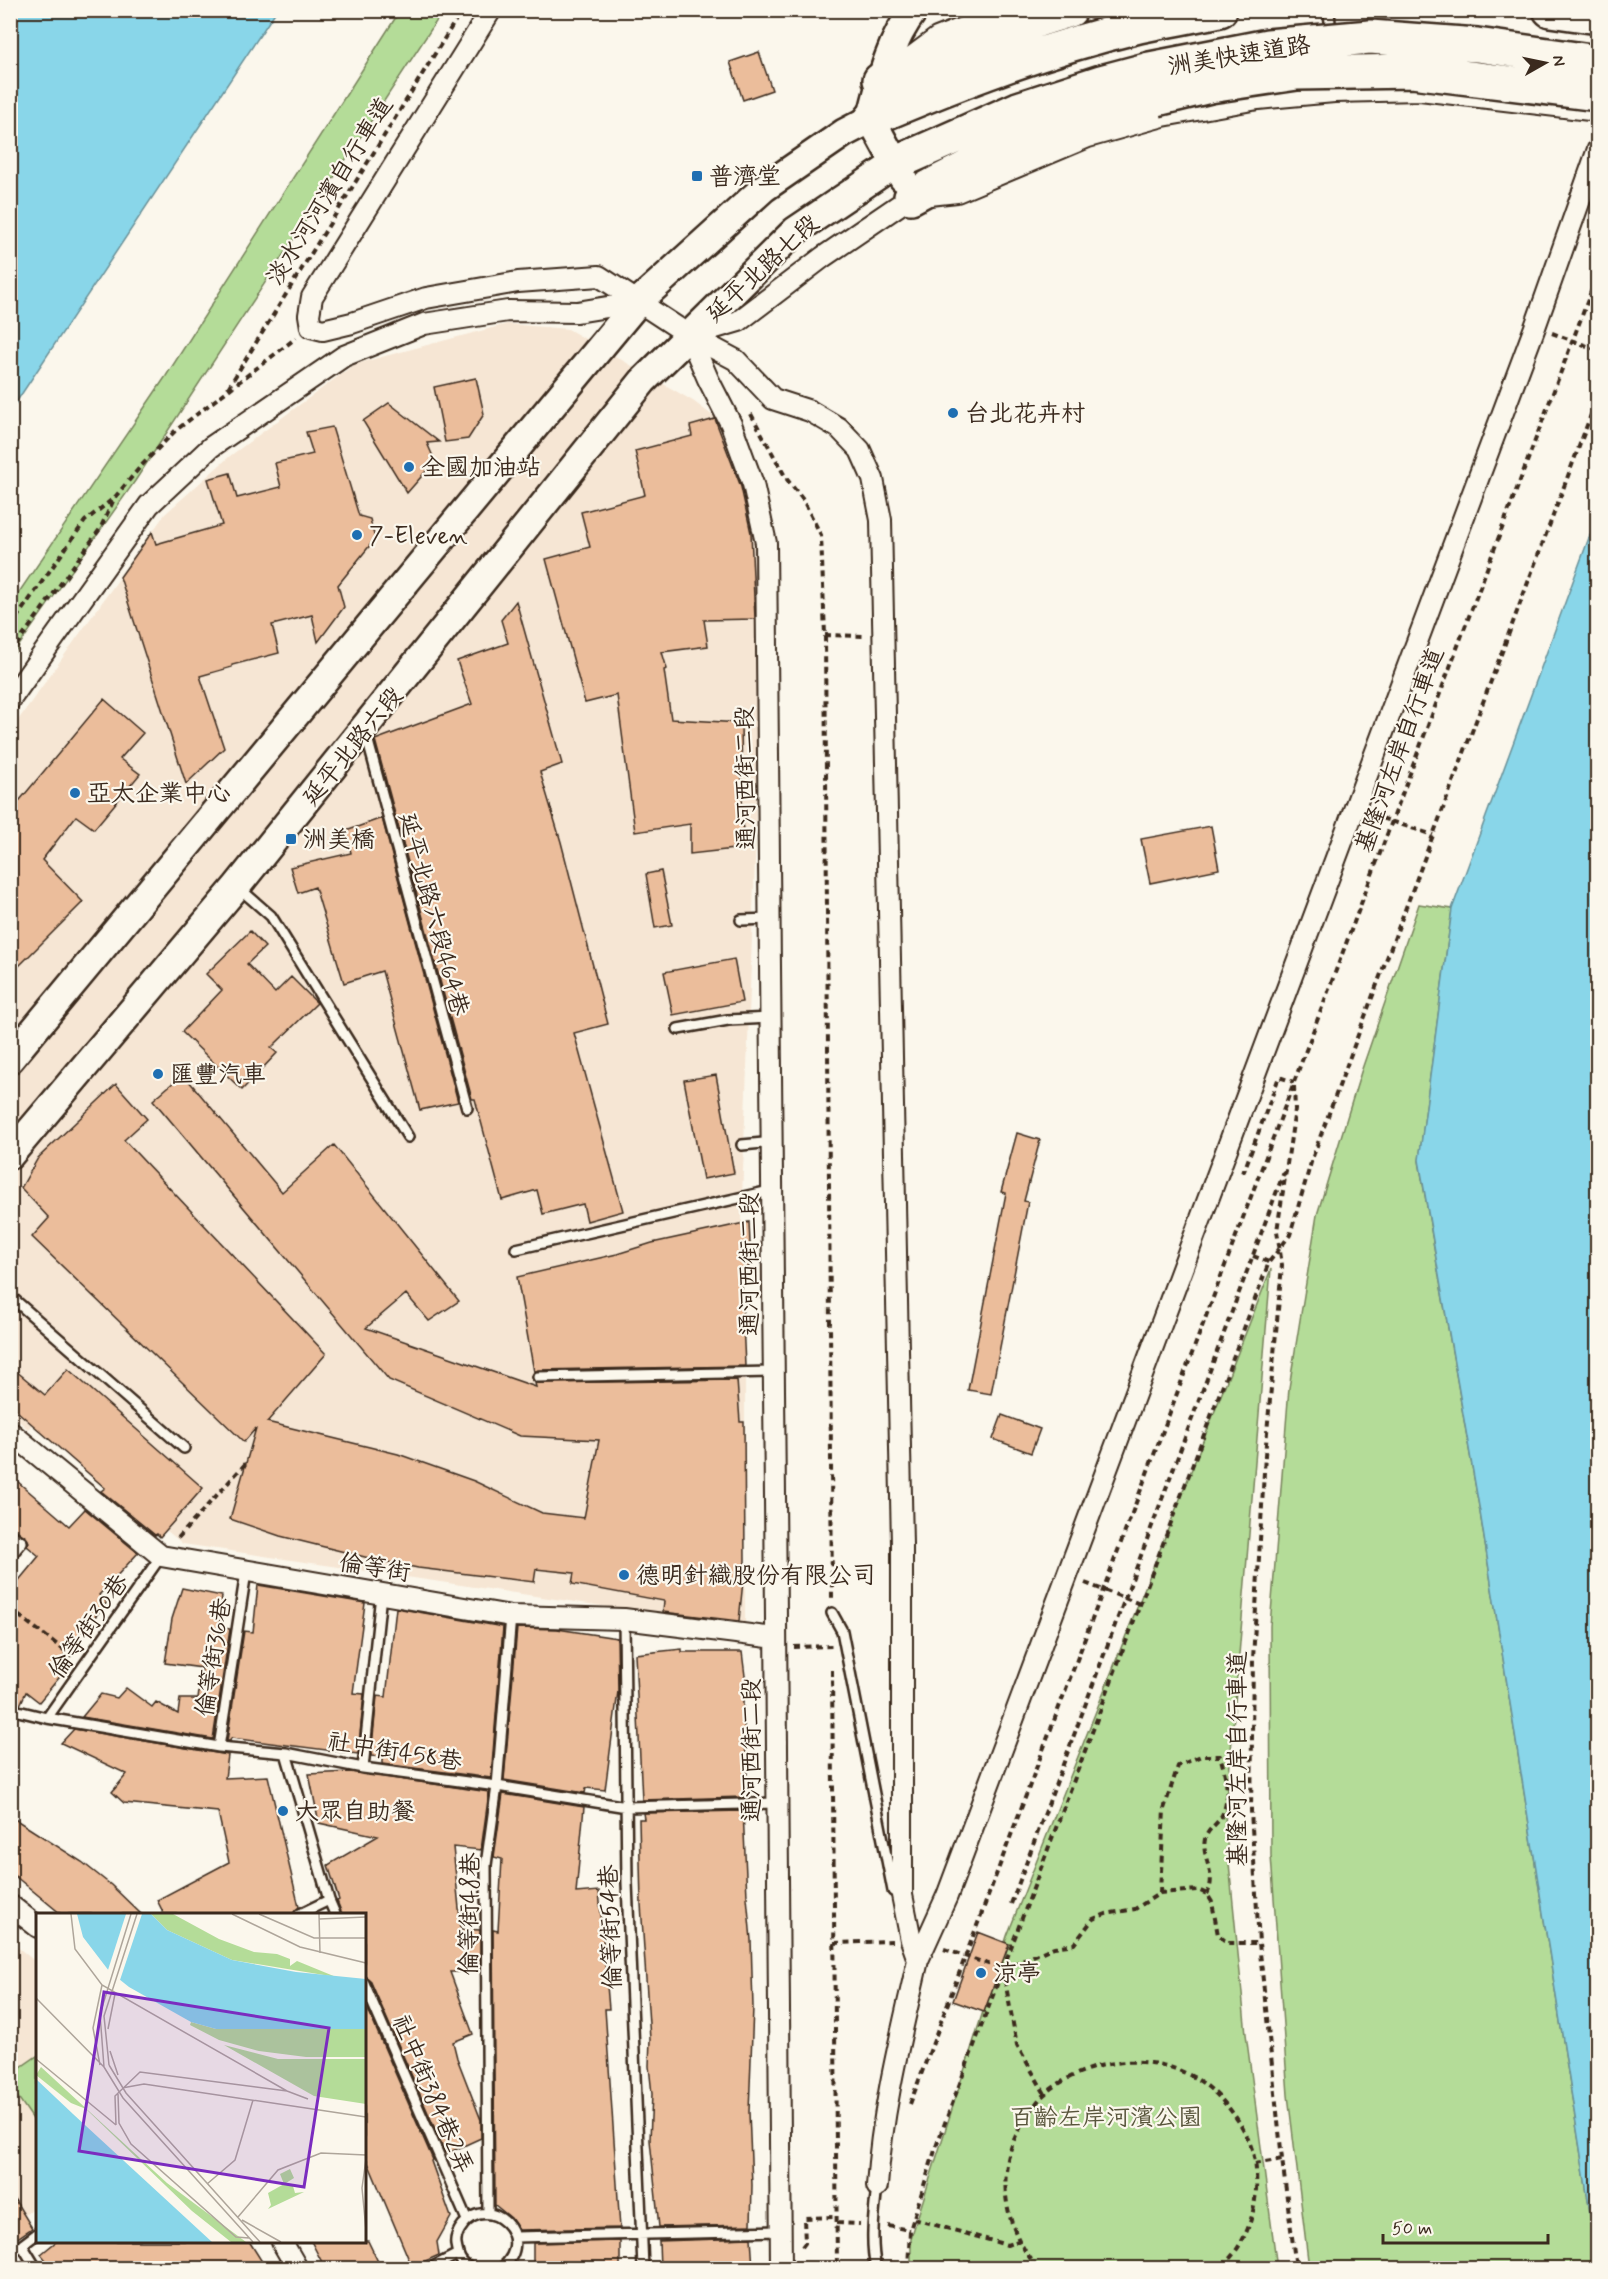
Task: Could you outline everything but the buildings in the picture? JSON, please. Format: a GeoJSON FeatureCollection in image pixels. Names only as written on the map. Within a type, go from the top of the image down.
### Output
{"type":"FeatureCollection","features":[{"type":"Feature","properties":{"kind":"highway"},"geometry":{"type":"LineString","coordinates":[[880,80],[1070,10]]}},
{"type":"Feature","properties":{"kind":"highway","name":"洲美快速道路"},"geometry":{"type":"LineString","coordinates":[[872,119],[997,69],[1140,26],[1220,10]]}},
{"type":"Feature","properties":{"kind":"highway"},"geometry":{"type":"LineString","coordinates":[[1550,10],[1598,17]]}},
{"type":"Feature","properties":{"kind":"highway","name":"洲美快速道路"},"geometry":{"type":"LineString","coordinates":[[896,163],[1018,109],[1101,82],[1154,84],[1268,46],[1370,37],[1477,45],[1598,62]]}},
{"type":"Feature","properties":{"kind":"highway"},"geometry":{"type":"LineString","coordinates":[[911,196],[950,175],[1029,140],[1121,108],[1154,84],[1210,86],[1298,73],[1412,71],[1598,93]]}},
{"type":"Feature","properties":{"kind":"main road"},"geometry":{"type":"LineString","coordinates":[[911,196],[872,119],[880,80],[899,30],[914,10]]}},
{"type":"Feature","properties":{"kind":"main road"},"geometry":{"type":"LineString","coordinates":[[10,1059],[638,302],[764,188],[844,133],[872,119]]}},
{"type":"Feature","properties":{"kind":"main road","name":"延平北路七段"},"geometry":{"type":"LineString","coordinates":[[690,335],[795,231],[896,163]]}},
{"type":"Feature","properties":{"kind":"main road","name":"延平北路六段"},"geometry":{"type":"LineString","coordinates":[[10,1155],[365,730],[643,381],[690,335]]}},
{"type":"Feature","properties":{"kind":"street"},"geometry":{"type":"LineString","coordinates":[[491,10],[312,297],[309,315],[311,327],[323,330],[352,323],[426,298],[518,282],[600,276],[690,335],[736,360],[773,399],[810,411],[839,428],[860,450],[873,479],[881,520],[902,1534],[902,1895],[911,1940],[918,1960]]}},
{"type":"Feature","properties":{"kind":"street"},"geometry":{"type":"LineString","coordinates":[[880,80],[937,38],[1008,10]]}},
{"type":"Feature","properties":{"kind":"street"},"geometry":{"type":"LineString","coordinates":[[690,335],[739,321],[823,257],[911,196],[957,192],[1088,137],[1163,116],[1258,99],[1334,92],[1420,90],[1598,111]]}},
{"type":"Feature","properties":{"kind":"street"},"geometry":{"type":"LineString","coordinates":[[877,2186],[880,2141],[890,2085],[918,1960],[952,1885],[1534,327],[1598,149]]}},
{"type":"Feature","properties":{"kind":"street"},"geometry":{"type":"LineString","coordinates":[[10,700],[149,505],[211,447],[344,356],[424,324],[508,311],[577,312],[638,302]]}},
{"type":"Feature","properties":{"kind":"street","name":"通河西街二段"},"geometry":{"type":"LineString","coordinates":[[690,335],[708,379],[731,424],[753,484],[766,543],[773,1018],[776,1803],[781,2268]]}},
{"type":"Feature","properties":{"kind":"street","name":"倫等街"},"geometry":{"type":"LineString","coordinates":[[10,1432],[161,1556],[511,1616],[624,1619],[775,1631]]}},
{"type":"Feature","properties":{"kind":"street"},"geometry":{"type":"LineString","coordinates":[[10,1905],[36,1925]]}},
{"type":"Feature","properties":{"kind":"street"},"geometry":{"type":"LineString","coordinates":[[283,2243],[297,2268]]}},
{"type":"Feature","properties":{"kind":"lane"},"geometry":{"type":"LineString","coordinates":[[1329,10],[1331,46]]}},
{"type":"Feature","properties":{"kind":"lane"},"geometry":{"type":"LineString","coordinates":[[1332,57],[1334,92]]}},
{"type":"Feature","properties":{"kind":"lane","name":"延平北路六段464巷"},"geometry":{"type":"LineString","coordinates":[[365,730],[467,1108]]}},
{"type":"Feature","properties":{"kind":"lane"},"geometry":{"type":"LineString","coordinates":[[237,886],[271,916],[408,1137]]}},
{"type":"Feature","properties":{"kind":"lane"},"geometry":{"type":"LineString","coordinates":[[741,920],[772,919]]}},
{"type":"Feature","properties":{"kind":"lane"},"geometry":{"type":"LineString","coordinates":[[678,1029],[728,1020],[773,1018]]}},
{"type":"Feature","properties":{"kind":"lane"},"geometry":{"type":"LineString","coordinates":[[742,1145],[774,1142]]}},
{"type":"Feature","properties":{"kind":"lane"},"geometry":{"type":"LineString","coordinates":[[516,1249],[774,1190]]}},
{"type":"Feature","properties":{"kind":"lane"},"geometry":{"type":"LineString","coordinates":[[10,1296],[184,1448]]}},
{"type":"Feature","properties":{"kind":"lane"},"geometry":{"type":"LineString","coordinates":[[538,1377],[776,1372]]}},
{"type":"Feature","properties":{"kind":"lane"},"geometry":{"type":"LineString","coordinates":[[10,1533],[22,1542],[10,1556]]}},
{"type":"Feature","properties":{"kind":"lane","name":"倫等街30巷"},"geometry":{"type":"LineString","coordinates":[[47,1718],[161,1556]]}},
{"type":"Feature","properties":{"kind":"lane","name":"倫等街36巷"},"geometry":{"type":"LineString","coordinates":[[219,1747],[246,1572]]}},
{"type":"Feature","properties":{"kind":"lane"},"geometry":{"type":"LineString","coordinates":[[363,1768],[381,1594]]}},
{"type":"Feature","properties":{"kind":"lane"},"geometry":{"type":"LineString","coordinates":[[832,1613],[842,1630],[893,1891],[902,1895]]}},
{"type":"Feature","properties":{"kind":"lane","name":"倫等街48巷"},"geometry":{"type":"LineString","coordinates":[[488,2213],[486,1865],[497,1786],[511,1616]]}},
{"type":"Feature","properties":{"kind":"lane","name":"倫等街54巷"},"geometry":{"type":"LineString","coordinates":[[624,1619],[627,1883],[643,2268]]}},
{"type":"Feature","properties":{"kind":"lane","name":"社中街458巷"},"geometry":{"type":"LineString","coordinates":[[10,1709],[47,1718],[219,1747],[286,1753],[363,1768],[627,1807],[776,1803]]}},
{"type":"Feature","properties":{"kind":"lane"},"geometry":{"type":"LineString","coordinates":[[286,1753],[335,1913]]}},
{"type":"Feature","properties":{"kind":"lane"},"geometry":{"type":"LineString","coordinates":[[302,1913],[329,1900]]}},
{"type":"Feature","properties":{"kind":"lane","name":"社中街384巷2弄"},"geometry":{"type":"LineString","coordinates":[[366,1988],[466,2220]]}},
{"type":"Feature","properties":{"kind":"lane"},"geometry":{"type":"LineString","coordinates":[[876,2268],[873,2224],[877,2186]]}},
{"type":"Feature","properties":{"kind":"lane"},"geometry":{"type":"LineString","coordinates":[[470,2268],[460,2260],[455,2241],[466,2220],[478,2214],[488,2213],[505,2221],[514,2237],[513,2255],[502,2268]]}},
{"type":"Feature","properties":{"kind":"lane"},"geometry":{"type":"LineString","coordinates":[[514,2237],[781,2231]]}},
{"type":"Feature","properties":{"kind":"lane"},"geometry":{"type":"LineString","coordinates":[[10,2254],[36,2235]]}},
{"type":"Feature","properties":{"kind":"lane"},"geometry":{"type":"LineString","coordinates":[[22,2245],[36,2268]]}},
{"type":"Feature","properties":{"kind":"lane"},"geometry":{"type":"LineString","coordinates":[[431,2268],[458,2254]]}},
{"type":"Feature","properties":{"kind":"path","name":"淡水河河濱自行車道"},"geometry":{"type":"LineString","coordinates":[[226,391],[462,10]]}},
{"type":"Feature","properties":{"kind":"path","name":"基隆河左岸自行車道"},"geometry":{"type":"LineString","coordinates":[[1296,2268],[1259,1943],[1251,1811],[1252,1659],[1265,1455],[1282,1265],[1278,1231],[1295,1110],[1293,1082],[1598,273]]}},
{"type":"Feature","properties":{"kind":"path","name":"淡水河河濱自行車道"},"geometry":{"type":"LineString","coordinates":[[10,654],[100,529],[115,497],[141,466],[175,431],[311,327]]}},
{"type":"Feature","properties":{"kind":"path"},"geometry":{"type":"LineString","coordinates":[[1572,340],[1598,350]]}},
{"type":"Feature","properties":{"kind":"path"},"geometry":{"type":"LineString","coordinates":[[908,2268],[910,2230],[937,2144],[1269,1262],[1290,1235],[1312,1159],[1598,396]]}},
{"type":"Feature","properties":{"kind":"path"},"geometry":{"type":"LineString","coordinates":[[748,409],[786,478],[803,500],[821,535],[825,635],[832,1658]]}},
{"type":"Feature","properties":{"kind":"path"},"geometry":{"type":"LineString","coordinates":[[10,627],[85,521],[115,497]]}},
{"type":"Feature","properties":{"kind":"path"},"geometry":{"type":"LineString","coordinates":[[825,635],[882,637]]}},
{"type":"Feature","properties":{"kind":"path"},"geometry":{"type":"LineString","coordinates":[[1363,812],[1433,836]]}},
{"type":"Feature","properties":{"kind":"path"},"geometry":{"type":"LineString","coordinates":[[909,2107],[1293,1082]]}},
{"type":"Feature","properties":{"kind":"path"},"geometry":{"type":"LineString","coordinates":[[1011,1904],[1287,1162]]}},
{"type":"Feature","properties":{"kind":"path"},"geometry":{"type":"LineString","coordinates":[[1253,1256],[1269,1262]]}},
{"type":"Feature","properties":{"kind":"path"},"geometry":{"type":"LineString","coordinates":[[161,1556],[246,1463]]}},
{"type":"Feature","properties":{"kind":"path"},"geometry":{"type":"LineString","coordinates":[[1104,1590],[1140,1605]]}},
{"type":"Feature","properties":{"kind":"path"},"geometry":{"type":"LineString","coordinates":[[10,1609],[84,1665]]}},
{"type":"Feature","properties":{"kind":"path"},"geometry":{"type":"LineString","coordinates":[[775,1631],[790,1622],[791,1647],[832,1646]]}},
{"type":"Feature","properties":{"kind":"path"},"geometry":{"type":"LineString","coordinates":[[832,1670],[837,2268]]}},
{"type":"Feature","properties":{"kind":"path"},"geometry":{"type":"LineString","coordinates":[[1160,1893],[1164,1809],[1178,1766],[1201,1756],[1220,1756],[1226,1778],[1225,1808],[1205,1838],[1205,1851],[1212,1878],[1207,1894]]}},
{"type":"Feature","properties":{"kind":"path"},"geometry":{"type":"LineString","coordinates":[[966,1957],[1003,1969],[1054,1947],[1074,1944],[1093,1919],[1106,1914],[1135,1909],[1160,1893],[1198,1890],[1207,1894],[1212,1902],[1218,1935],[1228,1943],[1259,1943]]}},
{"type":"Feature","properties":{"kind":"path"},"geometry":{"type":"LineString","coordinates":[[834,1942],[911,1940]]}},
{"type":"Feature","properties":{"kind":"path"},"geometry":{"type":"LineString","coordinates":[[1003,1969],[1017,2045],[1045,2094]]}},
{"type":"Feature","properties":{"kind":"path"},"geometry":{"type":"LineString","coordinates":[[1038,2268],[1018,2241],[1005,2201],[1008,2159],[1023,2122],[1045,2094],[1066,2079],[1101,2064],[1141,2061],[1161,2064],[1181,2071],[1207,2087],[1230,2108],[1241,2125],[1255,2164],[1257,2185],[1250,2226],[1241,2245],[1220,2268]]}},
{"type":"Feature","properties":{"kind":"path"},"geometry":{"type":"LineString","coordinates":[[1255,2164],[1282,2159]]}},
{"type":"Feature","properties":{"kind":"path"},"geometry":{"type":"LineString","coordinates":[[802,2247],[805,2243],[804,2218],[836,2217]]}},
{"type":"Feature","properties":{"kind":"path"},"geometry":{"type":"LineString","coordinates":[[914,2219],[1007,2245],[1018,2241]]}},
{"type":"Feature","properties":{"kind":"path"},"geometry":{"type":"LineString","coordinates":[[837,2223],[864,2224]]}},
{"type":"Feature","properties":{"kind":"path"},"geometry":{"type":"LineString","coordinates":[[885,2225],[910,2230]]}},
{"type":"Feature","properties":{"kind":"shaded area"},"geometry":{"type":"Polygon","coordinates":[[[507,324],[568,329],[693,401],[717,419],[749,506],[760,589],[755,858],[742,1198],[745,1627],[183,1544],[34,1422],[28,1429],[11,1414],[11,730],[165,514],[230,456],[355,364],[507,324]]]}},
{"type":"Feature","properties":{"kind":"shaded area"},"geometry":{"type":"Polygon","coordinates":[[[10,1941],[36,1962],[36,2206],[25,2215],[17,2202],[11,2201],[10,1941]]]}},
{"type":"Feature","properties":{"kind":"green space"},"geometry":{"type":"Polygon","coordinates":[[[421,11],[443,11],[135,481],[11,657],[11,604],[166,376],[396,17],[421,11]]]}},
{"type":"Feature","properties":{"kind":"green space"},"geometry":{"type":"Polygon","coordinates":[[[1419,904],[1452,909],[1419,1161],[1480,1512],[1597,2268],[1309,2268],[1288,2095],[1271,1856],[1270,1626],[1289,1388],[1317,1215],[1361,1072],[1419,904]]]}},
{"type":"Feature","properties":{"kind":"green space","name":"百齡左岸河濱公園"},"geometry":{"type":"Polygon","coordinates":[[[1271,1269],[1225,1823],[1246,2034],[1277,2268],[911,2268],[911,2238],[1007,1936],[1271,1269]]]}},
{"type":"Feature","properties":{"kind":"green space"},"geometry":{"type":"Polygon","coordinates":[[[36,2057],[36,2124],[11,2087],[11,2074],[36,2057]]]}},
{"type":"Feature","properties":{"kind":"water"},"geometry":{"type":"Polygon","coordinates":[[[10,11],[276,11],[11,410],[10,11]]]}},
{"type":"Feature","properties":{"kind":"water"},"geometry":{"type":"Polygon","coordinates":[[[1597,516],[1597,2257],[1480,1512],[1419,1160],[1452,909],[1597,516]]]}},
{"type":"Feature","properties":{"kind":"place","name":"普濟堂"},"geometry":{"type":"Point","coordinates":[697,176]}},
{"type":"Feature","properties":{"kind":"place","name":"台北花卉村"},"geometry":{"type":"Point","coordinates":[953,413]}},
{"type":"Feature","properties":{"kind":"place","name":"全國加油站"},"geometry":{"type":"Point","coordinates":[409,467]}},
{"type":"Feature","properties":{"kind":"place","name":"7-Eleven"},"geometry":{"type":"Point","coordinates":[357,535]}},
{"type":"Feature","properties":{"kind":"place","name":"亞太企業中心"},"geometry":{"type":"Point","coordinates":[75,793]}},
{"type":"Feature","properties":{"kind":"place","name":"洲美橋"},"geometry":{"type":"Point","coordinates":[291,839]}},
{"type":"Feature","properties":{"kind":"place","name":"匯豐汽車"},"geometry":{"type":"Point","coordinates":[158,1074]}},
{"type":"Feature","properties":{"kind":"place","name":"德明針織股份有限公司"},"geometry":{"type":"Point","coordinates":[624,1575]}},
{"type":"Feature","properties":{"kind":"place","name":"大眾自助餐"},"geometry":{"type":"Point","coordinates":[283,1811]}},
{"type":"Feature","properties":{"kind":"place","name":"涼亭"},"geometry":{"type":"Point","coordinates":[981,1973]}}]}
